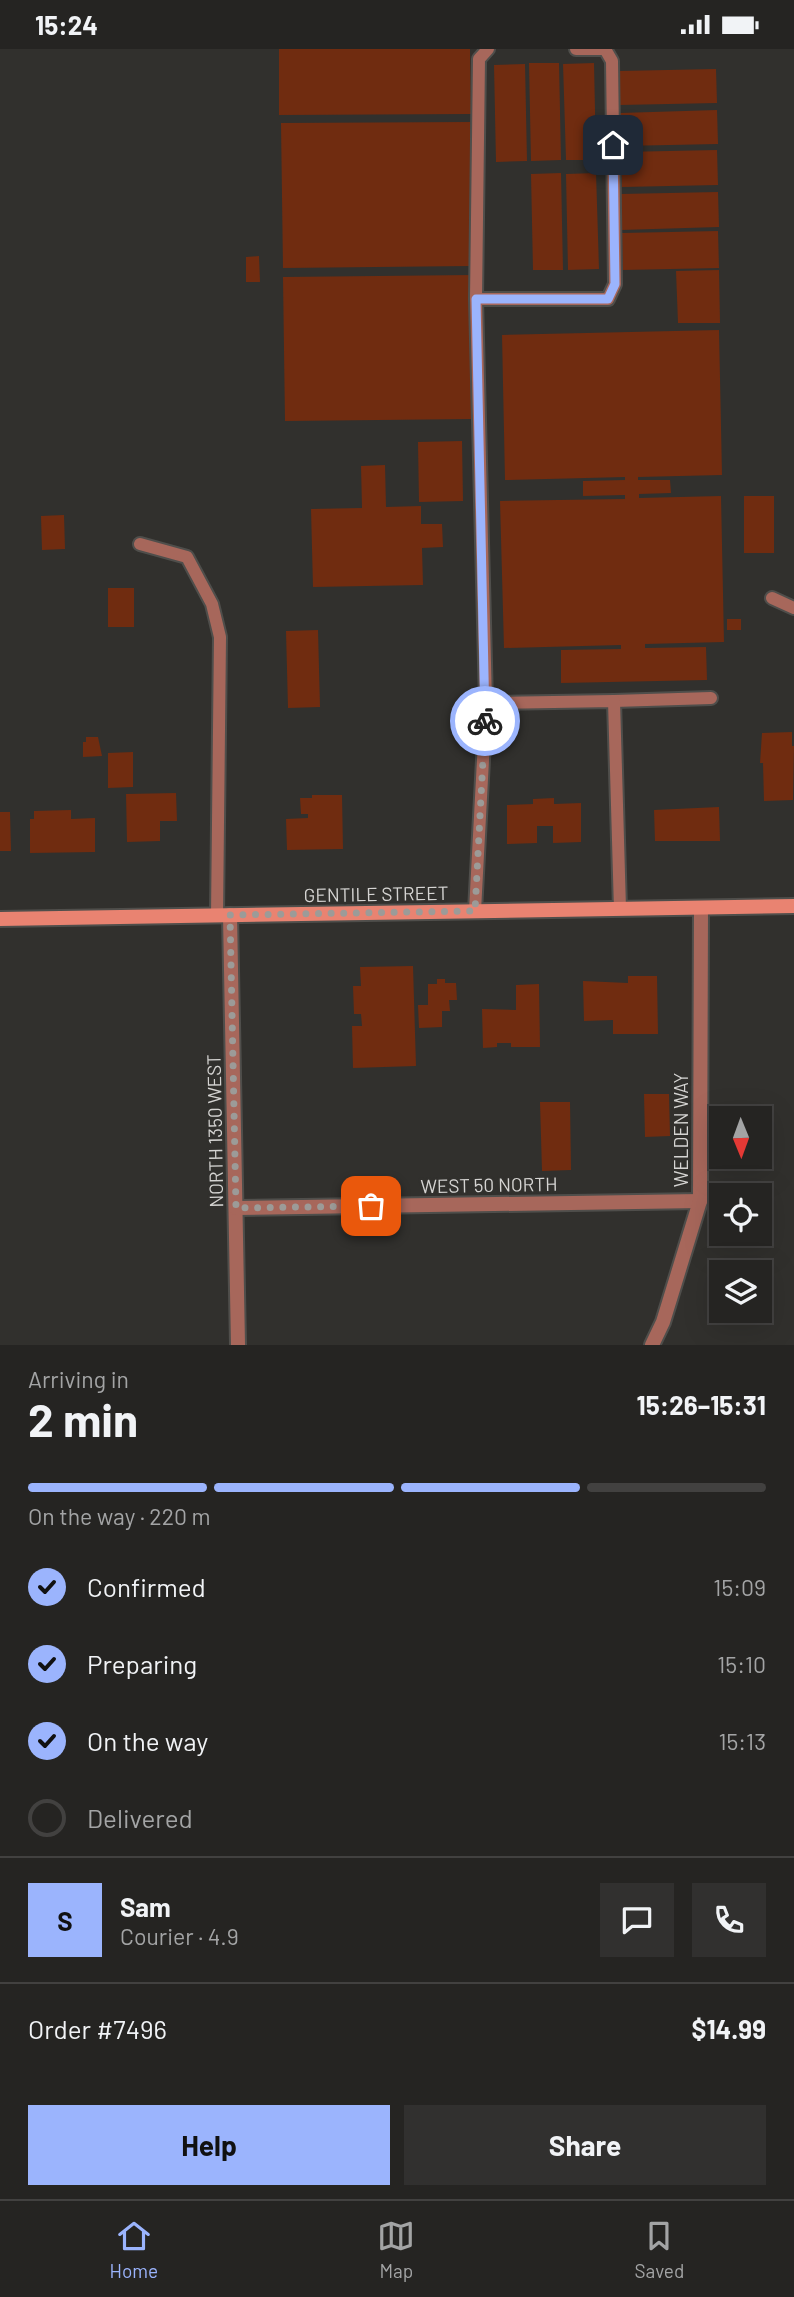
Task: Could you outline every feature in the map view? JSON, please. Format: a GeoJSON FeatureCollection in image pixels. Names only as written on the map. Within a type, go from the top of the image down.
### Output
{"type":"FeatureCollection","features":[{"type":"Feature","properties":{"kind":"main road","name":"GENTILE STREET"},"geometry":{"type":"LineString","coordinates":[[0,919],[794,906]]}},
{"type":"Feature","properties":{"kind":"street","name":"WELDEN WAY"},"geometry":{"type":"LineString","coordinates":[[652,1345],[663,1322],[700,1201],[701,908]]}},
{"type":"Feature","properties":{"kind":"street","name":"NORTH 1350 WEST"},"geometry":{"type":"LineString","coordinates":[[224,916],[236,1208],[238,1345]]}},
{"type":"Feature","properties":{"kind":"street","name":"WEST 50 NORTH"},"geometry":{"type":"LineString","coordinates":[[236,1208],[700,1201]]}},
{"type":"Feature","properties":{"kind":"lane"},"geometry":{"type":"LineString","coordinates":[[475,911],[486,703],[476,299],[478,59],[488,49]]}},
{"type":"Feature","properties":{"kind":"lane"},"geometry":{"type":"LineString","coordinates":[[476,299],[608,299],[615,284],[612,61],[605,49],[576,49]]}},
{"type":"Feature","properties":{"kind":"lane"},"geometry":{"type":"LineString","coordinates":[[140,544],[187,557],[212,604],[220,638],[224,916]]}},
{"type":"Feature","properties":{"kind":"lane"},"geometry":{"type":"LineString","coordinates":[[772,598],[794,608]]}},
{"type":"Feature","properties":{"kind":"lane"},"geometry":{"type":"LineString","coordinates":[[486,703],[711,698]]}},
{"type":"Feature","properties":{"kind":"lane"},"geometry":{"type":"LineString","coordinates":[[614,701],[620,909]]}},
{"type":"Feature","properties":{"kind":"building"},"geometry":{"type":"Polygon","coordinates":[[[279,49],[470,49],[471,114],[279,115],[279,49]]]}},
{"type":"Feature","properties":{"kind":"building"},"geometry":{"type":"Polygon","coordinates":[[[529,63],[559,63],[561,160],[531,161],[529,63]]]}},
{"type":"Feature","properties":{"kind":"building"},"geometry":{"type":"Polygon","coordinates":[[[594,63],[596,160],[566,160],[563,64],[594,63]]]}},
{"type":"Feature","properties":{"kind":"building"},"geometry":{"type":"Polygon","coordinates":[[[525,64],[527,161],[496,162],[494,65],[525,64]]]}},
{"type":"Feature","properties":{"kind":"building"},"geometry":{"type":"Polygon","coordinates":[[[716,69],[717,103],[620,105],[619,71],[716,69]]]}},
{"type":"Feature","properties":{"kind":"building"},"geometry":{"type":"Polygon","coordinates":[[[717,110],[718,144],[621,146],[620,113],[717,110]]]}},
{"type":"Feature","properties":{"kind":"building"},"geometry":{"type":"Polygon","coordinates":[[[470,122],[471,266],[283,268],[281,123],[470,122]]]}},
{"type":"Feature","properties":{"kind":"building"},"geometry":{"type":"Polygon","coordinates":[[[717,150],[718,185],[622,187],[621,152],[717,150]]]}},
{"type":"Feature","properties":{"kind":"building"},"geometry":{"type":"Polygon","coordinates":[[[561,173],[563,270],[533,270],[531,174],[561,173]]]}},
{"type":"Feature","properties":{"kind":"building"},"geometry":{"type":"Polygon","coordinates":[[[596,173],[599,269],[568,270],[566,174],[596,173]]]}},
{"type":"Feature","properties":{"kind":"building"},"geometry":{"type":"Polygon","coordinates":[[[718,192],[719,227],[621,230],[620,194],[718,192]]]}},
{"type":"Feature","properties":{"kind":"building"},"geometry":{"type":"Polygon","coordinates":[[[718,231],[719,268],[623,270],[622,233],[718,231]]]}},
{"type":"Feature","properties":{"kind":"building"},"geometry":{"type":"Polygon","coordinates":[[[259,256],[260,282],[246,282],[246,257],[259,256]]]}},
{"type":"Feature","properties":{"kind":"building"},"geometry":{"type":"Polygon","coordinates":[[[719,270],[720,323],[678,323],[676,271],[719,270]]]}},
{"type":"Feature","properties":{"kind":"building"},"geometry":{"type":"Polygon","coordinates":[[[472,275],[473,419],[285,421],[283,277],[472,275]]]}},
{"type":"Feature","properties":{"kind":"building"},"geometry":{"type":"Polygon","coordinates":[[[719,330],[722,475],[638,477],[638,480],[670,480],[671,493],[639,494],[639,498],[721,496],[724,642],[645,644],[645,648],[706,647],[707,680],[561,683],[561,650],[621,649],[621,645],[504,648],[500,501],[625,499],[625,495],[583,496],[583,481],[625,480],[625,477],[505,480],[502,335],[719,330]]]}},
{"type":"Feature","properties":{"kind":"building"},"geometry":{"type":"Polygon","coordinates":[[[462,441],[463,501],[419,502],[418,442],[462,441]]]}},
{"type":"Feature","properties":{"kind":"building"},"geometry":{"type":"Polygon","coordinates":[[[385,465],[386,507],[421,506],[421,524],[442,524],[443,547],[422,548],[423,585],[313,587],[311,509],[362,508],[361,466],[385,465]]]}},
{"type":"Feature","properties":{"kind":"building"},"geometry":{"type":"Polygon","coordinates":[[[744,496],[774,496],[774,553],[744,553],[744,496]]]}},
{"type":"Feature","properties":{"kind":"building"},"geometry":{"type":"Polygon","coordinates":[[[64,515],[65,549],[42,550],[41,516],[64,515]]]}},
{"type":"Feature","properties":{"kind":"building"},"geometry":{"type":"Polygon","coordinates":[[[108,588],[134,588],[134,627],[108,627],[108,588]]]}},
{"type":"Feature","properties":{"kind":"building"},"geometry":{"type":"Polygon","coordinates":[[[727,619],[741,619],[741,630],[727,630],[727,619]]]}},
{"type":"Feature","properties":{"kind":"building"},"geometry":{"type":"Polygon","coordinates":[[[318,630],[320,707],[288,708],[286,631],[318,630]]]}},
{"type":"Feature","properties":{"kind":"building"},"geometry":{"type":"Polygon","coordinates":[[[792,732],[793,800],[764,801],[763,763],[760,763],[762,733],[792,732]]]}},
{"type":"Feature","properties":{"kind":"building"},"geometry":{"type":"Polygon","coordinates":[[[86,737],[98,737],[102,756],[83,757],[83,742],[86,742],[86,737]]]}},
{"type":"Feature","properties":{"kind":"building"},"geometry":{"type":"Polygon","coordinates":[[[133,752],[133,787],[108,788],[108,753],[133,752]]]}},
{"type":"Feature","properties":{"kind":"building"},"geometry":{"type":"Polygon","coordinates":[[[176,793],[177,821],[160,821],[160,841],[127,842],[126,794],[176,793]]]}},
{"type":"Feature","properties":{"kind":"building"},"geometry":{"type":"Polygon","coordinates":[[[312,795],[342,795],[343,849],[287,850],[286,819],[308,818],[308,814],[301,814],[300,798],[312,798],[312,795]]]}},
{"type":"Feature","properties":{"kind":"building"},"geometry":{"type":"Polygon","coordinates":[[[554,798],[554,804],[581,803],[581,842],[553,843],[553,826],[537,826],[537,843],[507,844],[507,805],[533,804],[533,799],[554,798]]]}},
{"type":"Feature","properties":{"kind":"building"},"geometry":{"type":"Polygon","coordinates":[[[719,807],[720,841],[655,841],[654,810],[719,807]]]}},
{"type":"Feature","properties":{"kind":"building"},"geometry":{"type":"Polygon","coordinates":[[[71,810],[71,819],[95,818],[95,852],[30,853],[30,819],[34,819],[34,811],[71,810]]]}},
{"type":"Feature","properties":{"kind":"building"},"geometry":{"type":"Polygon","coordinates":[[[0,812],[10,812],[11,851],[0,851],[0,812]]]}},
{"type":"Feature","properties":{"kind":"building"},"geometry":{"type":"Polygon","coordinates":[[[413,966],[416,1066],[353,1068],[352,1026],[362,1026],[361,1014],[354,1014],[353,986],[361,986],[360,967],[413,966]]]}},
{"type":"Feature","properties":{"kind":"building"},"geometry":{"type":"Polygon","coordinates":[[[628,976],[657,976],[658,1034],[613,1034],[613,1020],[584,1021],[583,981],[628,983],[628,976]]]}},
{"type":"Feature","properties":{"kind":"building"},"geometry":{"type":"Polygon","coordinates":[[[437,979],[445,979],[445,983],[456,983],[457,1000],[449,1000],[450,1011],[442,1011],[442,1027],[419,1028],[418,1005],[428,1005],[428,984],[437,984],[437,979]]]}},
{"type":"Feature","properties":{"kind":"building"},"geometry":{"type":"Polygon","coordinates":[[[539,984],[540,1047],[511,1047],[511,1043],[497,1043],[497,1047],[483,1048],[482,1009],[516,1010],[516,985],[539,984]]]}},
{"type":"Feature","properties":{"kind":"building"},"geometry":{"type":"Polygon","coordinates":[[[644,1094],[669,1094],[670,1136],[645,1137],[644,1094]]]}},
{"type":"Feature","properties":{"kind":"building"},"geometry":{"type":"Polygon","coordinates":[[[540,1102],[570,1102],[571,1170],[542,1171],[540,1102]]]}},
{"type":"Feature","properties":{"kind":"way so far"},"geometry":{"type":"LineString","coordinates":[[371,1206],[236,1208],[230,915],[475,911],[485,721]]}},
{"type":"Feature","properties":{"kind":"route"},"geometry":{"type":"LineString","coordinates":[[485,721],[476,299],[608,299],[615,284],[613,145]]}}]}
